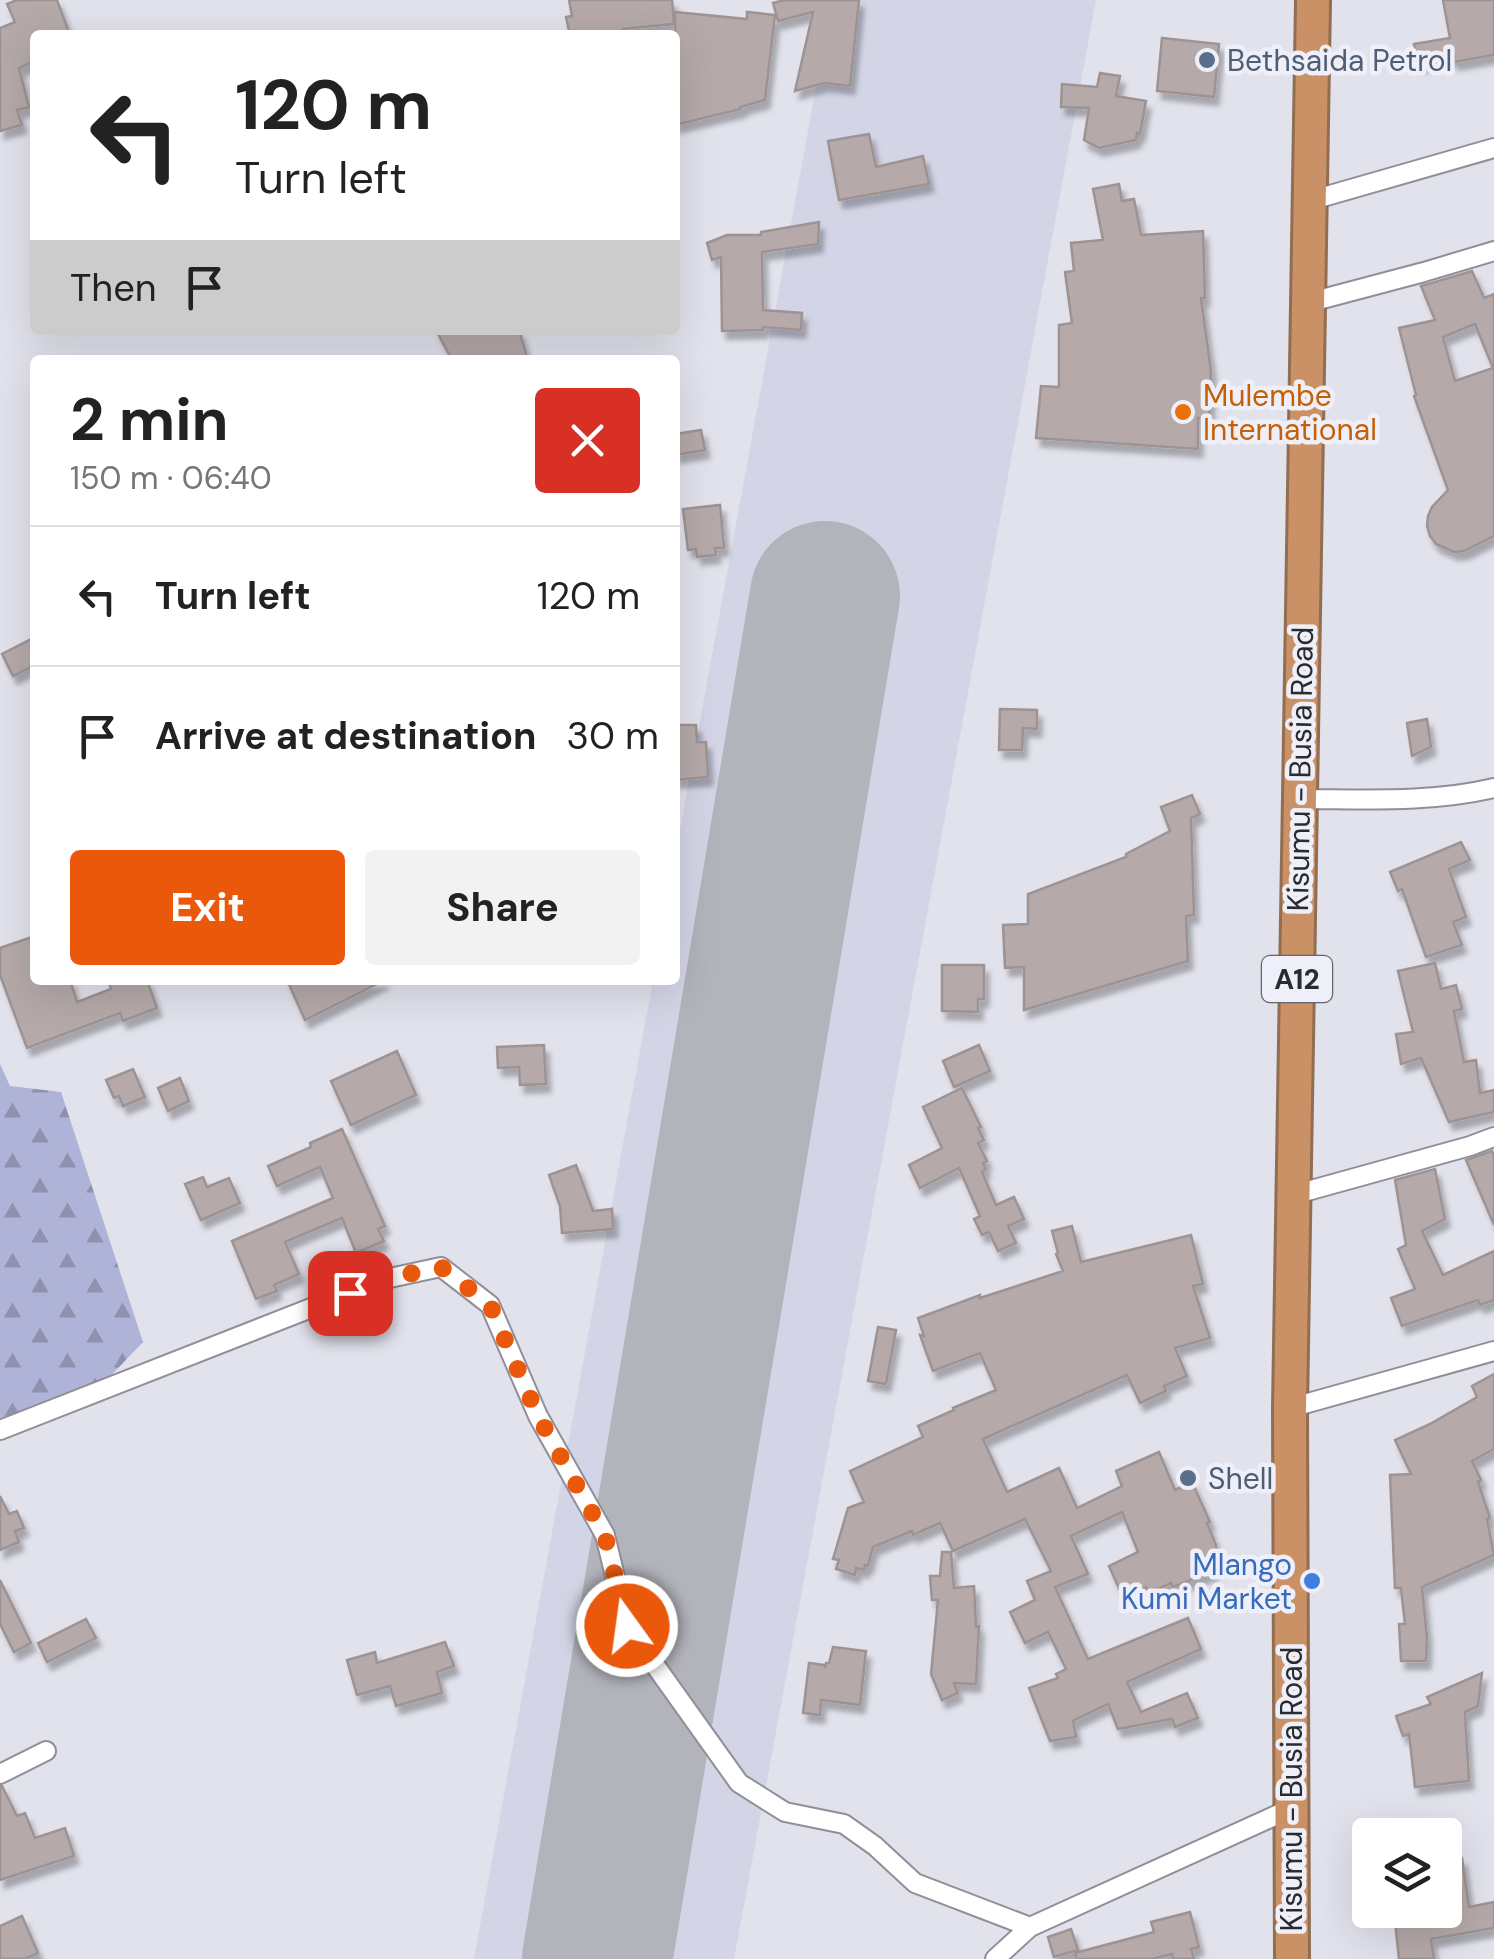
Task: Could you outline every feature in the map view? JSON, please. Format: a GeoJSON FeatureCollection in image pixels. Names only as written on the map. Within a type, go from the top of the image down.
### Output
{"type":"FeatureCollection","features":[{"type":"Feature","properties":{"kind":"highway","name":"Kisumu - Busia Road"},"geometry":{"type":"LineString","coordinates":[[1292,1959],[1290,1408],[1313,0]]}},
{"type":"Feature","properties":{"kind":"street"},"geometry":{"type":"LineString","coordinates":[[1309,200],[1494,148]]}},
{"type":"Feature","properties":{"kind":"street"},"geometry":{"type":"LineString","coordinates":[[1307,303],[1494,250]]}},
{"type":"Feature","properties":{"kind":"street"},"geometry":{"type":"LineString","coordinates":[[1300,799],[1405,799],[1494,788]]}},
{"type":"Feature","properties":{"kind":"street"},"geometry":{"type":"LineString","coordinates":[[1294,1195],[1494,1137]]}},
{"type":"Feature","properties":{"kind":"street"},"geometry":{"type":"LineString","coordinates":[[0,1430],[385,1279],[441,1267],[490,1305],[538,1416],[605,1536],[627,1626],[739,1783],[785,1812],[844,1824],[875,1846],[914,1883],[1030,1928]]}},
{"type":"Feature","properties":{"kind":"street"},"geometry":{"type":"LineString","coordinates":[[1290,1408],[1494,1351]]}},
{"type":"Feature","properties":{"kind":"street"},"geometry":{"type":"LineString","coordinates":[[0,1774],[46,1751]]}},
{"type":"Feature","properties":{"kind":"street"},"geometry":{"type":"LineString","coordinates":[[995,1959],[1030,1928],[1292,1808]]}},
{"type":"Feature","properties":{"kind":"shaded area"},"geometry":{"type":"Polygon","coordinates":[[[832,0],[1096,0],[734,1959],[474,1959],[652,985],[680,985],[680,830],[832,0]]]}},
{"type":"Feature","properties":{"kind":"green space"},"geometry":{"type":"Polygon","coordinates":[[[0,1064],[10,1086],[61,1092],[143,1342],[103,1384],[0,1418],[0,1064]]]}},
{"type":"Feature","properties":{"kind":"building"},"geometry":{"type":"Polygon","coordinates":[[[17,0],[57,0],[68,30],[30,30],[30,63],[19,68],[29,107],[17,110],[22,125],[0,131],[0,28],[15,22],[7,4],[17,0]]]}},
{"type":"Feature","properties":{"kind":"building"},"geometry":{"type":"Polygon","coordinates":[[[569,0],[672,0],[674,24],[623,30],[569,30],[566,17],[572,16],[569,0]]]}},
{"type":"Feature","properties":{"kind":"building"},"geometry":{"type":"Polygon","coordinates":[[[859,0],[850,86],[824,83],[795,91],[813,12],[778,21],[773,3],[859,0]]]}},
{"type":"Feature","properties":{"kind":"building"},"geometry":{"type":"Polygon","coordinates":[[[1443,0],[1494,0],[1494,55],[1418,64],[1414,44],[1450,38],[1443,0]]]}},
{"type":"Feature","properties":{"kind":"building"},"geometry":{"type":"Polygon","coordinates":[[[675,12],[747,19],[747,12],[775,15],[765,100],[680,124],[680,30],[675,30],[675,12]]]}},
{"type":"Feature","properties":{"kind":"building"},"geometry":{"type":"Polygon","coordinates":[[[1162,38],[1219,44],[1214,97],[1157,91],[1162,38]]]}},
{"type":"Feature","properties":{"kind":"building"},"geometry":{"type":"Polygon","coordinates":[[[1100,73],[1120,76],[1116,96],[1146,101],[1136,140],[1099,148],[1084,140],[1089,108],[1061,107],[1062,84],[1097,87],[1100,73]]]}},
{"type":"Feature","properties":{"kind":"building"},"geometry":{"type":"Polygon","coordinates":[[[869,134],[876,167],[923,156],[929,184],[839,200],[828,141],[869,134]]]}},
{"type":"Feature","properties":{"kind":"building"},"geometry":{"type":"Polygon","coordinates":[[[1119,184],[1122,201],[1134,199],[1141,235],[1203,231],[1205,298],[1201,298],[1211,371],[1209,419],[1198,418],[1198,449],[1036,438],[1041,386],[1059,387],[1059,325],[1072,323],[1065,272],[1074,271],[1071,243],[1103,240],[1093,189],[1119,184]]]}},
{"type":"Feature","properties":{"kind":"building"},"geometry":{"type":"Polygon","coordinates":[[[819,222],[818,244],[762,252],[763,310],[802,313],[801,330],[763,327],[722,331],[721,257],[712,260],[707,243],[727,235],[761,235],[819,222]]]}},
{"type":"Feature","properties":{"kind":"building"},"geometry":{"type":"Polygon","coordinates":[[[1472,271],[1484,298],[1494,294],[1494,536],[1464,551],[1454,552],[1436,544],[1427,526],[1432,507],[1448,490],[1414,396],[1399,328],[1435,320],[1421,286],[1472,271]],[[1475,324],[1443,337],[1455,381],[1493,368],[1475,324]]]}},
{"type":"Feature","properties":{"kind":"building"},"geometry":{"type":"Polygon","coordinates":[[[439,335],[520,335],[526,355],[449,355],[439,335]]]}},
{"type":"Feature","properties":{"kind":"building"},"geometry":{"type":"Polygon","coordinates":[[[701,430],[705,450],[680,454],[680,433],[701,430]]]}},
{"type":"Feature","properties":{"kind":"building"},"geometry":{"type":"Polygon","coordinates":[[[720,505],[724,548],[715,548],[716,555],[697,557],[696,549],[688,550],[683,509],[720,505]]]}},
{"type":"Feature","properties":{"kind":"building"},"geometry":{"type":"Polygon","coordinates":[[[30,640],[30,668],[13,676],[2,654],[30,640]]]}},
{"type":"Feature","properties":{"kind":"building"},"geometry":{"type":"Polygon","coordinates":[[[1000,709],[1037,710],[1037,729],[1023,728],[1022,750],[999,750],[1000,709]]]}},
{"type":"Feature","properties":{"kind":"building"},"geometry":{"type":"Polygon","coordinates":[[[1427,719],[1431,747],[1412,756],[1407,723],[1427,719]]]}},
{"type":"Feature","properties":{"kind":"building"},"geometry":{"type":"Polygon","coordinates":[[[680,725],[696,725],[697,742],[706,742],[708,777],[680,780],[680,725]]]}},
{"type":"Feature","properties":{"kind":"building"},"geometry":{"type":"Polygon","coordinates":[[[1192,795],[1200,814],[1191,818],[1194,915],[1186,916],[1188,961],[1024,1010],[1024,967],[1005,968],[1003,925],[1028,924],[1028,894],[1126,857],[1170,831],[1161,807],[1192,795]]]}},
{"type":"Feature","properties":{"kind":"building"},"geometry":{"type":"Polygon","coordinates":[[[1461,842],[1470,860],[1449,869],[1466,917],[1453,922],[1462,945],[1426,957],[1402,889],[1398,891],[1390,872],[1461,842]]]}},
{"type":"Feature","properties":{"kind":"building"},"geometry":{"type":"Polygon","coordinates":[[[30,938],[30,985],[72,985],[77,1002],[111,989],[110,985],[149,985],[157,1008],[123,1021],[120,1013],[27,1048],[0,975],[0,948],[30,938]]]}},
{"type":"Feature","properties":{"kind":"building"},"geometry":{"type":"Polygon","coordinates":[[[1435,963],[1441,989],[1456,985],[1462,1009],[1454,1011],[1464,1062],[1476,1060],[1480,1093],[1494,1090],[1494,1112],[1449,1122],[1421,1058],[1401,1064],[1396,1034],[1413,1032],[1398,971],[1435,963]]]}},
{"type":"Feature","properties":{"kind":"building"},"geometry":{"type":"Polygon","coordinates":[[[942,965],[984,965],[984,999],[978,999],[978,1012],[942,1011],[942,965]]]}},
{"type":"Feature","properties":{"kind":"building"},"geometry":{"type":"Polygon","coordinates":[[[289,985],[375,985],[305,1020],[289,985]]]}},
{"type":"Feature","properties":{"kind":"building"},"geometry":{"type":"Polygon","coordinates":[[[544,1045],[546,1084],[520,1085],[519,1067],[498,1068],[497,1047],[544,1045]]]}},
{"type":"Feature","properties":{"kind":"building"},"geometry":{"type":"Polygon","coordinates":[[[979,1045],[990,1071],[954,1087],[943,1061],[979,1045]]]}},
{"type":"Feature","properties":{"kind":"building"},"geometry":{"type":"Polygon","coordinates":[[[397,1051],[416,1095],[351,1125],[331,1081],[397,1051]]]}},
{"type":"Feature","properties":{"kind":"building"},"geometry":{"type":"Polygon","coordinates":[[[133,1069],[145,1097],[123,1106],[119,1096],[114,1098],[106,1080],[133,1069]]]}},
{"type":"Feature","properties":{"kind":"building"},"geometry":{"type":"Polygon","coordinates":[[[180,1078],[189,1101],[168,1111],[158,1088],[180,1078]]]}},
{"type":"Feature","properties":{"kind":"building"},"geometry":{"type":"Polygon","coordinates":[[[962,1088],[981,1127],[978,1128],[984,1140],[978,1143],[987,1161],[982,1172],[996,1205],[1014,1197],[1024,1219],[1008,1226],[1016,1243],[998,1251],[989,1232],[982,1235],[974,1219],[980,1216],[959,1168],[920,1188],[909,1165],[942,1148],[923,1107],[962,1088]]]}},
{"type":"Feature","properties":{"kind":"building"},"geometry":{"type":"Polygon","coordinates":[[[342,1129],[385,1226],[378,1229],[384,1241],[356,1253],[342,1218],[285,1242],[299,1274],[274,1285],[277,1291],[256,1299],[232,1241],[333,1198],[320,1167],[277,1186],[268,1166],[342,1129]]]}},
{"type":"Feature","properties":{"kind":"building"},"geometry":{"type":"Polygon","coordinates":[[[1492,1151],[1494,1156],[1494,1225],[1466,1160],[1492,1151]]]}},
{"type":"Feature","properties":{"kind":"building"},"geometry":{"type":"Polygon","coordinates":[[[576,1165],[593,1211],[612,1209],[613,1229],[562,1233],[560,1206],[549,1175],[576,1165]]]}},
{"type":"Feature","properties":{"kind":"building"},"geometry":{"type":"Polygon","coordinates":[[[1435,1169],[1445,1219],[1422,1231],[1443,1275],[1494,1251],[1494,1300],[1480,1305],[1478,1300],[1402,1326],[1391,1298],[1415,1289],[1398,1249],[1406,1245],[1395,1180],[1435,1169]]]}},
{"type":"Feature","properties":{"kind":"building"},"geometry":{"type":"Polygon","coordinates":[[[203,1177],[207,1187],[229,1178],[240,1203],[201,1220],[185,1184],[203,1177]]]}},
{"type":"Feature","properties":{"kind":"building"},"geometry":{"type":"Polygon","coordinates":[[[1072,1226],[1081,1262],[1191,1235],[1203,1284],[1193,1286],[1210,1338],[1175,1348],[1187,1376],[1140,1403],[1127,1375],[983,1439],[1007,1492],[1059,1468],[1077,1508],[1122,1486],[1116,1471],[1159,1452],[1175,1490],[1192,1482],[1216,1545],[1214,1571],[1173,1587],[1171,1583],[1148,1593],[1146,1587],[1123,1597],[1109,1566],[1138,1552],[1122,1512],[1071,1536],[1088,1574],[1055,1587],[1088,1659],[1188,1618],[1201,1649],[1127,1682],[1141,1712],[1187,1693],[1198,1718],[1175,1727],[1172,1719],[1118,1729],[1108,1704],[1073,1721],[1076,1737],[1050,1741],[1029,1688],[1058,1678],[1056,1674],[1066,1669],[1048,1632],[1025,1643],[1010,1612],[1035,1600],[1027,1581],[1051,1571],[1025,1519],[953,1551],[940,1523],[913,1535],[912,1531],[873,1547],[868,1566],[864,1570],[856,1568],[855,1575],[836,1569],[839,1560],[833,1559],[848,1508],[864,1502],[850,1471],[923,1437],[918,1426],[996,1390],[980,1353],[933,1371],[918,1318],[1063,1271],[1052,1231],[1072,1226]]]}},
{"type":"Feature","properties":{"kind":"building"},"geometry":{"type":"Polygon","coordinates":[[[878,1327],[896,1330],[886,1384],[868,1381],[878,1327]]]}},
{"type":"Feature","properties":{"kind":"building"},"geometry":{"type":"Polygon","coordinates":[[[1494,1374],[1494,1449],[1472,1461],[1490,1518],[1487,1519],[1494,1555],[1422,1587],[1426,1661],[1401,1661],[1399,1624],[1405,1624],[1401,1588],[1395,1588],[1390,1475],[1411,1474],[1395,1440],[1477,1397],[1472,1386],[1494,1374]]]}},
{"type":"Feature","properties":{"kind":"building"},"geometry":{"type":"Polygon","coordinates":[[[0,1496],[9,1514],[17,1511],[24,1528],[15,1531],[19,1542],[0,1550],[0,1496]]]}},
{"type":"Feature","properties":{"kind":"building"},"geometry":{"type":"Polygon","coordinates":[[[942,1552],[951,1552],[954,1588],[974,1586],[976,1627],[979,1626],[976,1684],[954,1683],[958,1693],[942,1700],[931,1674],[938,1600],[932,1600],[930,1576],[940,1576],[942,1552]]]}},
{"type":"Feature","properties":{"kind":"building"},"geometry":{"type":"Polygon","coordinates":[[[0,1580],[31,1643],[14,1652],[0,1624],[0,1580]]]}},
{"type":"Feature","properties":{"kind":"building"},"geometry":{"type":"Polygon","coordinates":[[[86,1619],[96,1638],[47,1662],[38,1643],[86,1619]]]}},
{"type":"Feature","properties":{"kind":"building"},"geometry":{"type":"Polygon","coordinates":[[[445,1642],[454,1666],[437,1672],[442,1693],[396,1706],[390,1686],[357,1695],[347,1660],[375,1652],[377,1663],[445,1642]]]}},
{"type":"Feature","properties":{"kind":"building"},"geometry":{"type":"Polygon","coordinates":[[[833,1647],[866,1651],[860,1705],[821,1700],[820,1715],[803,1713],[809,1663],[825,1668],[833,1647]]]}},
{"type":"Feature","properties":{"kind":"building"},"geometry":{"type":"Polygon","coordinates":[[[1482,1673],[1478,1706],[1465,1712],[1469,1781],[1415,1787],[1409,1734],[1403,1736],[1396,1716],[1431,1704],[1427,1697],[1482,1673]]]}},
{"type":"Feature","properties":{"kind":"building"},"geometry":{"type":"Polygon","coordinates":[[[0,1786],[17,1816],[25,1813],[35,1838],[65,1828],[74,1856],[0,1880],[0,1786]]]}},
{"type":"Feature","properties":{"kind":"building"},"geometry":{"type":"Polygon","coordinates":[[[1462,1858],[1469,1907],[1494,1902],[1494,1928],[1431,1939],[1434,1959],[1399,1959],[1396,1928],[1462,1928],[1462,1858]]]}},
{"type":"Feature","properties":{"kind":"building"},"geometry":{"type":"Polygon","coordinates":[[[1190,1912],[1199,1947],[1191,1949],[1194,1959],[1173,1959],[1172,1954],[1152,1959],[1076,1959],[1075,1953],[1154,1932],[1151,1922],[1190,1912]]]}},
{"type":"Feature","properties":{"kind":"building"},"geometry":{"type":"Polygon","coordinates":[[[22,1916],[38,1953],[25,1959],[0,1959],[0,1926],[22,1916]]]}},
{"type":"Feature","properties":{"kind":"building"},"geometry":{"type":"Polygon","coordinates":[[[1071,1929],[1078,1950],[1054,1957],[1048,1937],[1071,1929]]]}},
{"type":"Feature","properties":{"kind":"runway"},"geometry":{"type":"LineString","coordinates":[[597,1959],[825,596]]}},
{"type":"Feature","properties":{"kind":"place","name":"Bethsaida Petrol"},"geometry":{"type":"Point","coordinates":[1207,60]}},
{"type":"Feature","properties":{"kind":"place","name":"Mulembe International"},"geometry":{"type":"Point","coordinates":[1183,412]}},
{"type":"Feature","properties":{"kind":"place","name":"Shell"},"geometry":{"type":"Point","coordinates":[1188,1478]}},
{"type":"Feature","properties":{"kind":"place","name":"Mlango Kumi Market"},"geometry":{"type":"Point","coordinates":[1312,1581]}},
{"type":"Feature","properties":{"kind":"route"},"geometry":{"type":"LineString","coordinates":[[350,1293],[385,1279],[441,1267],[490,1305],[538,1416],[605,1536],[627,1626]]}}]}
